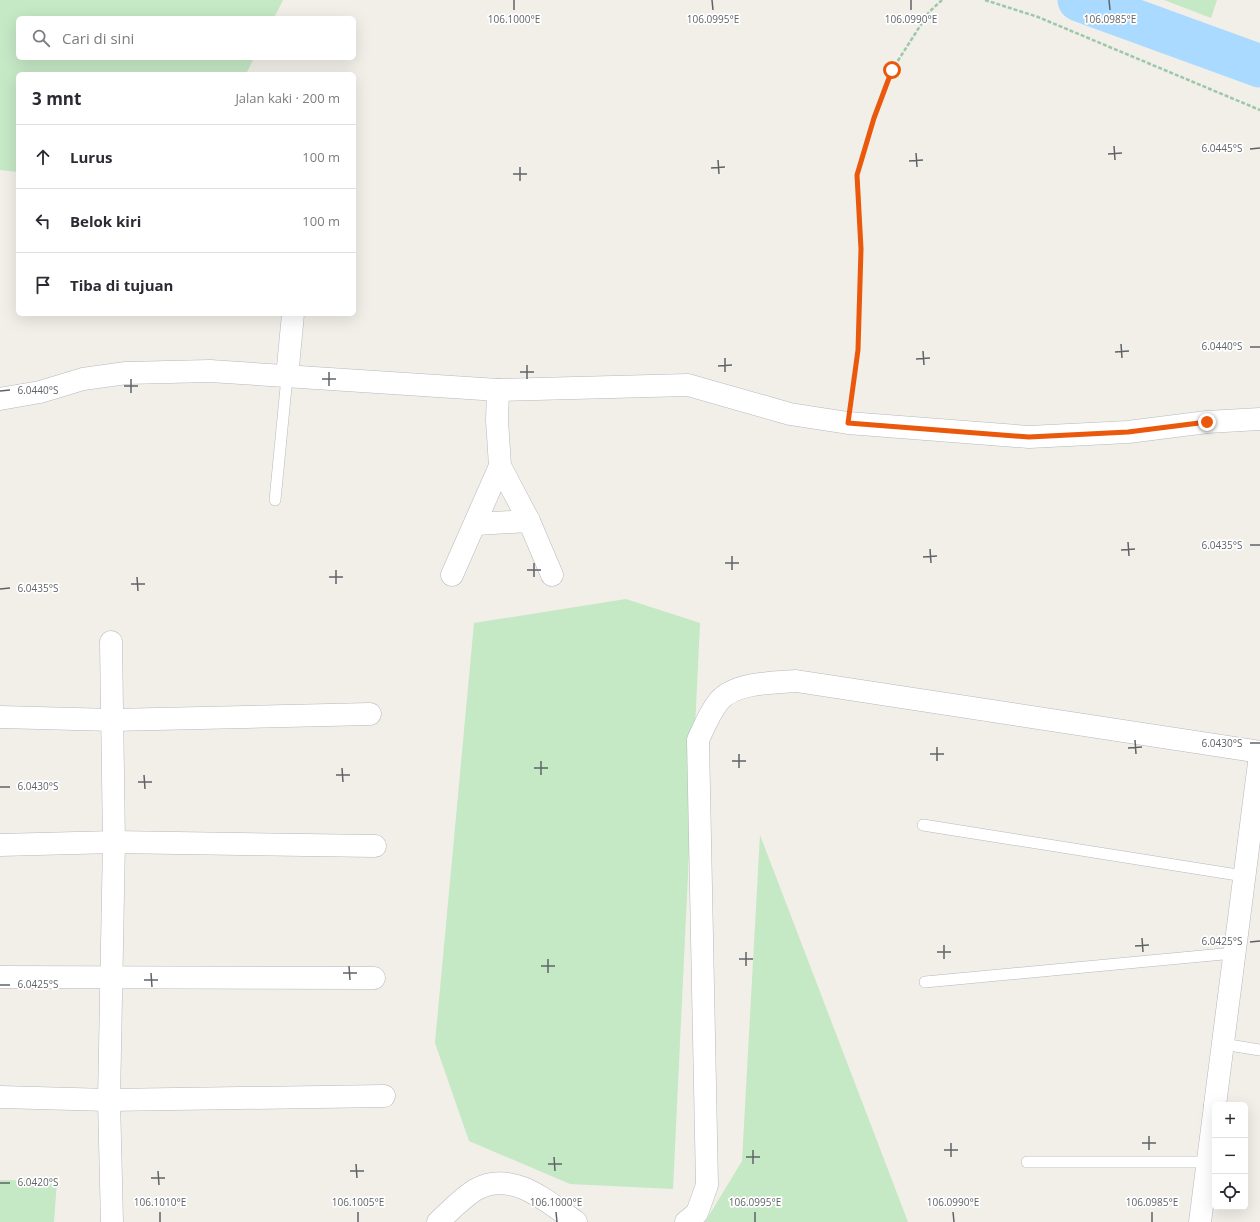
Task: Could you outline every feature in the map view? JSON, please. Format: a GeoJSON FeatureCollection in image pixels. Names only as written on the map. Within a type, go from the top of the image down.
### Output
{"type":"FeatureCollection","features":[{"type":"Feature","properties":{"kind":"street"},"geometry":{"type":"LineString","coordinates":[[287,377],[293,316]]}},
{"type":"Feature","properties":{"kind":"street"},"geometry":{"type":"LineString","coordinates":[[0,399],[40,392],[83,379],[126,373],[210,371],[498,390],[688,385],[790,414],[848,423],[1029,437],[1128,432],[1207,422],[1260,419]]}},
{"type":"Feature","properties":{"kind":"street"},"geometry":{"type":"LineString","coordinates":[[498,390],[497,420],[500,466],[529,521],[552,575]]}},
{"type":"Feature","properties":{"kind":"street"},"geometry":{"type":"LineString","coordinates":[[452,575],[476,524],[500,466]]}},
{"type":"Feature","properties":{"kind":"street"},"geometry":{"type":"LineString","coordinates":[[476,524],[529,521]]}},
{"type":"Feature","properties":{"kind":"street"},"geometry":{"type":"LineString","coordinates":[[111,642],[114,842],[109,1100],[112,1222]]}},
{"type":"Feature","properties":{"kind":"street"},"geometry":{"type":"LineString","coordinates":[[686,1222],[697,1212],[707,1185],[698,740],[707,720],[720,700],[738,689],[762,683],[796,682],[1260,752]]}},
{"type":"Feature","properties":{"kind":"street"},"geometry":{"type":"LineString","coordinates":[[0,717],[113,720],[370,714]]}},
{"type":"Feature","properties":{"kind":"street"},"geometry":{"type":"LineString","coordinates":[[1216,1102],[1260,755]]}},
{"type":"Feature","properties":{"kind":"street"},"geometry":{"type":"LineString","coordinates":[[0,845],[114,842],[375,846]]}},
{"type":"Feature","properties":{"kind":"street"},"geometry":{"type":"LineString","coordinates":[[0,977],[374,978]]}},
{"type":"Feature","properties":{"kind":"street"},"geometry":{"type":"LineString","coordinates":[[0,1097],[109,1100],[384,1096]]}},
{"type":"Feature","properties":{"kind":"street"},"geometry":{"type":"LineString","coordinates":[[1200,1222],[1212,1130]]}},
{"type":"Feature","properties":{"kind":"street"},"geometry":{"type":"LineString","coordinates":[[438,1222],[455,1205],[475,1190],[495,1183],[504,1183],[524,1187],[576,1222]]}},
{"type":"Feature","properties":{"kind":"lane"},"geometry":{"type":"LineString","coordinates":[[275,500],[287,377]]}},
{"type":"Feature","properties":{"kind":"lane"},"geometry":{"type":"LineString","coordinates":[[923,825],[1244,876]]}},
{"type":"Feature","properties":{"kind":"lane"},"geometry":{"type":"LineString","coordinates":[[925,982],[1234,953]]}},
{"type":"Feature","properties":{"kind":"lane"},"geometry":{"type":"LineString","coordinates":[[1223,1044],[1260,1050]]}},
{"type":"Feature","properties":{"kind":"lane"},"geometry":{"type":"LineString","coordinates":[[1027,1162],[1208,1162]]}},
{"type":"Feature","properties":{"kind":"path"},"geometry":{"type":"LineString","coordinates":[[848,423],[858,350],[861,249],[857,175],[874,118],[892,70],[929,12],[942,0]]}},
{"type":"Feature","properties":{"kind":"path"},"geometry":{"type":"LineString","coordinates":[[985,0],[1038,17],[1260,110]]}},
{"type":"Feature","properties":{"kind":"green space"},"geometry":{"type":"Polygon","coordinates":[[[0,0],[283,0],[275,16],[16,16],[16,60],[253,60],[247,72],[16,72],[16,172],[0,170],[0,0]]]}},
{"type":"Feature","properties":{"kind":"green space"},"geometry":{"type":"Polygon","coordinates":[[[1164,0],[1217,0],[1211,18],[1164,0]]]}},
{"type":"Feature","properties":{"kind":"green space"},"geometry":{"type":"Polygon","coordinates":[[[626,599],[700,623],[673,1189],[570,1184],[469,1141],[435,1043],[474,623],[626,599]]]}},
{"type":"Feature","properties":{"kind":"green space"},"geometry":{"type":"Polygon","coordinates":[[[760,835],[908,1222],[705,1222],[742,1161],[760,835]]]}},
{"type":"Feature","properties":{"kind":"green space"},"geometry":{"type":"Polygon","coordinates":[[[0,1180],[57,1181],[54,1222],[0,1222],[0,1180]]]}},
{"type":"Feature","properties":{"kind":"waterway"},"geometry":{"type":"LineString","coordinates":[[1079,0],[1260,66]]}},
{"type":"Feature","properties":{"kind":"route"},"geometry":{"type":"LineString","coordinates":[[892,70],[874,118],[857,175],[861,249],[858,350],[848,423],[1029,437],[1128,432],[1207,422]]}}]}
